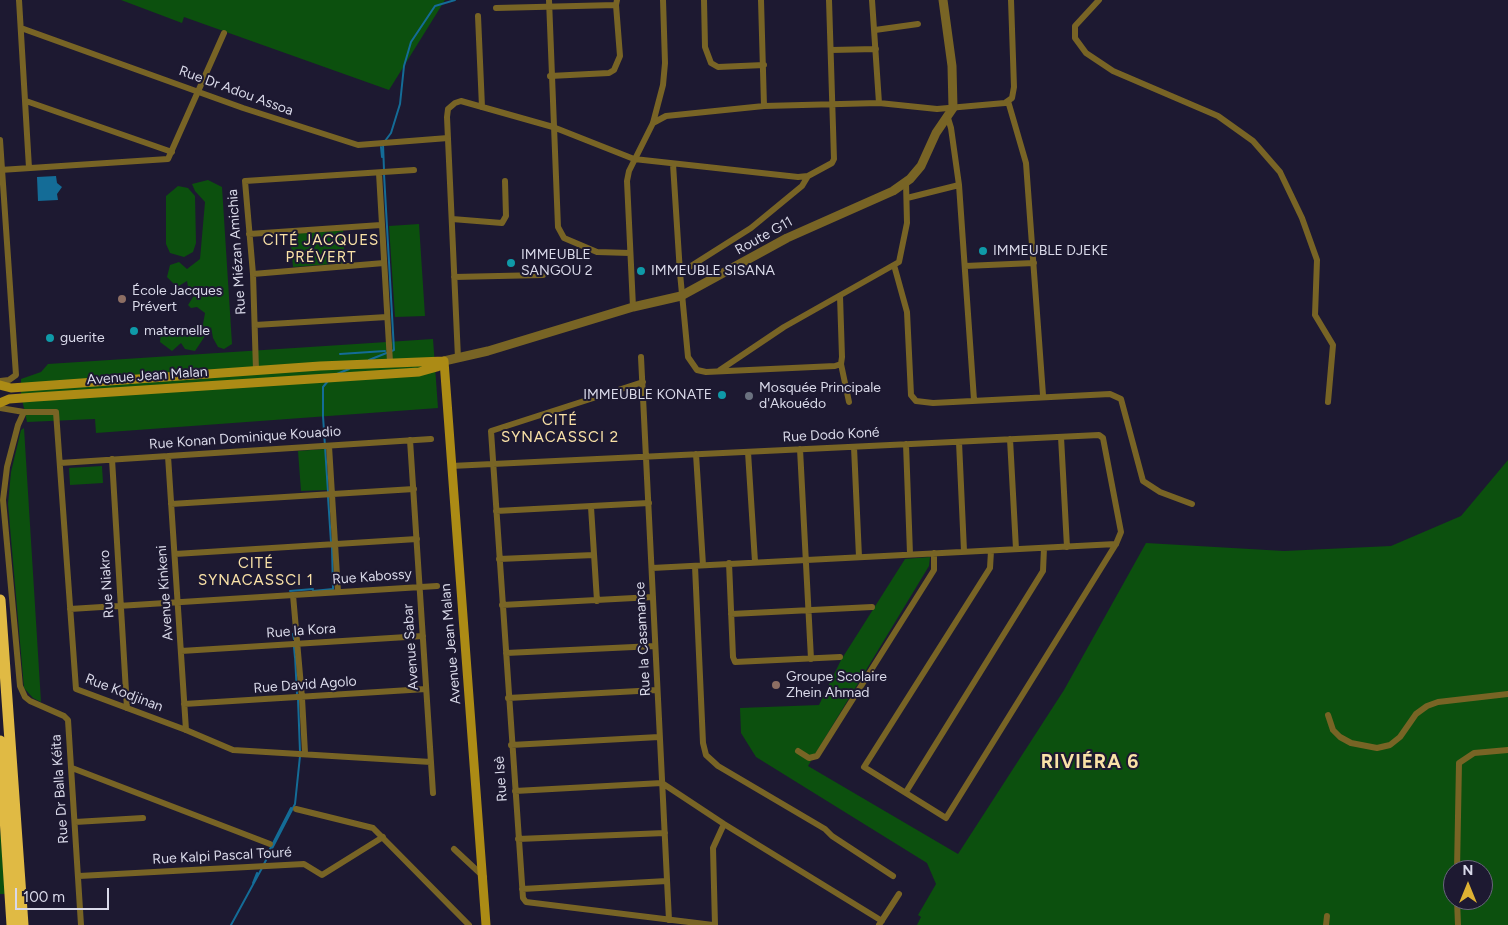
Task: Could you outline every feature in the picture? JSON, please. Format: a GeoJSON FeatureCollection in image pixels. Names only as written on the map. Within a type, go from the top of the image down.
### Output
{"type":"FeatureCollection","features":[{"type":"Feature","properties":{"kind":"highway"},"geometry":{"type":"LineString","coordinates":[[0,600],[23,925]]}},
{"type":"Feature","properties":{"kind":"highway"},"geometry":{"type":"LineString","coordinates":[[0,741],[12,925]]}},
{"type":"Feature","properties":{"kind":"main road","name":"Avenue Jean Malan"},"geometry":{"type":"LineString","coordinates":[[0,383],[11,388],[256,370],[390,362],[444,361]]}},
{"type":"Feature","properties":{"kind":"main road","name":"Avenue Jean Malan"},"geometry":{"type":"LineString","coordinates":[[0,402],[18,398],[419,372],[437,367],[444,361]]}},
{"type":"Feature","properties":{"kind":"main road","name":"Avenue Jean Malan"},"geometry":{"type":"LineString","coordinates":[[444,361],[484,877],[486,925]]}},
{"type":"Feature","properties":{"kind":"street"},"geometry":{"type":"LineString","coordinates":[[19,0],[30,168]]}},
{"type":"Feature","properties":{"kind":"street"},"geometry":{"type":"LineString","coordinates":[[633,307],[627,181],[634,159],[653,123],[664,75],[663,0]]}},
{"type":"Feature","properties":{"kind":"street"},"geometry":{"type":"LineString","coordinates":[[704,0],[705,47],[711,63],[718,67],[764,65]]}},
{"type":"Feature","properties":{"kind":"street"},"geometry":{"type":"LineString","coordinates":[[761,0],[764,106]]}},
{"type":"Feature","properties":{"kind":"street"},"geometry":{"type":"LineString","coordinates":[[458,358],[448,109],[461,101],[553,127],[634,159],[798,177],[808,176],[834,162],[829,0]]}},
{"type":"Feature","properties":{"kind":"street"},"geometry":{"type":"LineString","coordinates":[[872,0],[879,103]]}},
{"type":"Feature","properties":{"kind":"street"},"geometry":{"type":"LineString","coordinates":[[943,0],[952,66],[951,128],[959,185],[974,400]]}},
{"type":"Feature","properties":{"kind":"street"},"geometry":{"type":"LineString","coordinates":[[653,123],[666,116],[764,106],[879,103],[950,112],[1002,104],[1008,101],[1013,94],[1014,87],[1010,0]]}},
{"type":"Feature","properties":{"kind":"street"},"geometry":{"type":"LineString","coordinates":[[1099,0],[1075,26],[1075,38],[1086,53],[1113,72],[1218,116],[1253,141],[1280,172],[1302,218],[1317,260],[1315,314],[1333,345],[1328,402]]}},
{"type":"Feature","properties":{"kind":"street"},"geometry":{"type":"LineString","coordinates":[[496,8],[549,4],[617,3],[620,56],[614,70],[609,73],[550,76]]}},
{"type":"Feature","properties":{"kind":"street"},"geometry":{"type":"LineString","coordinates":[[549,4],[550,76],[558,227],[560,234],[564,238],[597,252],[630,253]]}},
{"type":"Feature","properties":{"kind":"street"},"geometry":{"type":"LineString","coordinates":[[478,16],[482,107]]}},
{"type":"Feature","properties":{"kind":"street"},"geometry":{"type":"LineString","coordinates":[[875,30],[918,24]]}},
{"type":"Feature","properties":{"kind":"street","name":"Rue Dr Adou Assoa"},"geometry":{"type":"LineString","coordinates":[[21,28],[358,145],[448,138]]}},
{"type":"Feature","properties":{"kind":"street"},"geometry":{"type":"LineString","coordinates":[[1,170],[168,159],[224,33]]}},
{"type":"Feature","properties":{"kind":"street"},"geometry":{"type":"LineString","coordinates":[[832,50],[876,49]]}},
{"type":"Feature","properties":{"kind":"street"},"geometry":{"type":"LineString","coordinates":[[26,101],[172,152]]}},
{"type":"Feature","properties":{"kind":"street"},"geometry":{"type":"LineString","coordinates":[[1008,101],[1026,163],[1043,396]]}},
{"type":"Feature","properties":{"kind":"street","name":"Route G11"},"geometry":{"type":"LineString","coordinates":[[444,361],[633,307],[681,296],[787,238],[892,191],[906,182],[921,166],[935,135],[950,112]]}},
{"type":"Feature","properties":{"kind":"street"},"geometry":{"type":"LineString","coordinates":[[0,140],[16,374],[0,383]]}},
{"type":"Feature","properties":{"kind":"street"},"geometry":{"type":"LineString","coordinates":[[673,164],[681,296],[688,357],[697,370],[706,372],[835,366],[840,364]]}},
{"type":"Feature","properties":{"kind":"street","name":"Rue Miézan Amichia"},"geometry":{"type":"LineString","coordinates":[[256,370],[253,274],[245,182],[414,170]]}},
{"type":"Feature","properties":{"kind":"street"},"geometry":{"type":"LineString","coordinates":[[379,173],[390,362]]}},
{"type":"Feature","properties":{"kind":"street"},"geometry":{"type":"LineString","coordinates":[[680,274],[751,228],[802,186],[808,176]]}},
{"type":"Feature","properties":{"kind":"street"},"geometry":{"type":"LineString","coordinates":[[452,219],[502,223],[506,216],[505,181]]}},
{"type":"Feature","properties":{"kind":"street"},"geometry":{"type":"LineString","coordinates":[[719,371],[784,327],[899,262],[903,250],[907,223],[906,182]]}},
{"type":"Feature","properties":{"kind":"street"},"geometry":{"type":"LineString","coordinates":[[907,198],[959,185]]}},
{"type":"Feature","properties":{"kind":"street"},"geometry":{"type":"LineString","coordinates":[[249,234],[381,225]]}},
{"type":"Feature","properties":{"kind":"street"},"geometry":{"type":"LineString","coordinates":[[253,274],[384,263]]}},
{"type":"Feature","properties":{"kind":"street"},"geometry":{"type":"LineString","coordinates":[[965,266],[1034,263]]}},
{"type":"Feature","properties":{"kind":"street"},"geometry":{"type":"LineString","coordinates":[[894,265],[908,318],[910,395],[916,401],[932,403],[1110,394],[1121,399],[1143,481],[1160,492],[1192,504]]}},
{"type":"Feature","properties":{"kind":"street"},"geometry":{"type":"LineString","coordinates":[[454,277],[543,275]]}},
{"type":"Feature","properties":{"kind":"street"},"geometry":{"type":"LineString","coordinates":[[840,296],[840,364],[849,402]]}},
{"type":"Feature","properties":{"kind":"street"},"geometry":{"type":"LineString","coordinates":[[255,325],[387,317]]}},
{"type":"Feature","properties":{"kind":"street","name":"Rue la Casamance"},"geometry":{"type":"LineString","coordinates":[[641,357],[670,920]]}},
{"type":"Feature","properties":{"kind":"street","name":"Rue Isè"},"geometry":{"type":"LineString","coordinates":[[522,889],[491,431],[643,382]]}},
{"type":"Feature","properties":{"kind":"street","name":"Rue Kodjinan"},"geometry":{"type":"LineString","coordinates":[[0,408],[24,412],[56,412],[75,688],[233,750],[431,762]]}},
{"type":"Feature","properties":{"kind":"street","name":"Rue Dr Balla Kéita"},"geometry":{"type":"LineString","coordinates":[[24,412],[18,425],[7,467],[3,500],[20,686],[30,702],[67,718],[82,925]]}},
{"type":"Feature","properties":{"kind":"street","name":"Rue Dodo Koné"},"geometry":{"type":"LineString","coordinates":[[451,466],[1100,435],[1103,438],[1121,532],[1116,544]]}},
{"type":"Feature","properties":{"kind":"street"},"geometry":{"type":"LineString","coordinates":[[1061,436],[1067,547]]}},
{"type":"Feature","properties":{"kind":"street","name":"Rue Konan Dominique Kouadio"},"geometry":{"type":"LineString","coordinates":[[60,462],[431,439]]}},
{"type":"Feature","properties":{"kind":"street"},"geometry":{"type":"LineString","coordinates":[[1010,439],[1016,550]]}},
{"type":"Feature","properties":{"kind":"street","name":"Avenue Sabar"},"geometry":{"type":"LineString","coordinates":[[410,440],[433,792]]}},
{"type":"Feature","properties":{"kind":"street"},"geometry":{"type":"LineString","coordinates":[[959,442],[964,551]]}},
{"type":"Feature","properties":{"kind":"street"},"geometry":{"type":"LineString","coordinates":[[906,444],[910,554]]}},
{"type":"Feature","properties":{"kind":"street"},"geometry":{"type":"LineString","coordinates":[[329,446],[338,592]]}},
{"type":"Feature","properties":{"kind":"street"},"geometry":{"type":"LineString","coordinates":[[854,447],[859,557]]}},
{"type":"Feature","properties":{"kind":"street"},"geometry":{"type":"LineString","coordinates":[[800,449],[810,610],[811,659]]}},
{"type":"Feature","properties":{"kind":"street"},"geometry":{"type":"LineString","coordinates":[[748,452],[755,562]]}},
{"type":"Feature","properties":{"kind":"street"},"geometry":{"type":"LineString","coordinates":[[696,454],[703,565]]}},
{"type":"Feature","properties":{"kind":"street","name":"Avenue Kinkeni"},"geometry":{"type":"LineString","coordinates":[[168,456],[186,730]]}},
{"type":"Feature","properties":{"kind":"street","name":"Rue Niakro"},"geometry":{"type":"LineString","coordinates":[[112,459],[128,708]]}},
{"type":"Feature","properties":{"kind":"street"},"geometry":{"type":"LineString","coordinates":[[171,504],[414,488]]}},
{"type":"Feature","properties":{"kind":"street"},"geometry":{"type":"LineString","coordinates":[[496,511],[649,503]]}},
{"type":"Feature","properties":{"kind":"street"},"geometry":{"type":"LineString","coordinates":[[591,507],[597,601]]}},
{"type":"Feature","properties":{"kind":"street"},"geometry":{"type":"LineString","coordinates":[[174,554],[417,539]]}},
{"type":"Feature","properties":{"kind":"street"},"geometry":{"type":"LineString","coordinates":[[652,568],[1116,544]]}},
{"type":"Feature","properties":{"kind":"street"},"geometry":{"type":"LineString","coordinates":[[991,551],[990,568],[864,766],[946,818],[1116,544]]}},
{"type":"Feature","properties":{"kind":"street"},"geometry":{"type":"LineString","coordinates":[[906,792],[1043,572],[1044,548]]}},
{"type":"Feature","properties":{"kind":"street"},"geometry":{"type":"LineString","coordinates":[[798,751],[809,758],[817,756],[934,570],[934,553]]}},
{"type":"Feature","properties":{"kind":"street"},"geometry":{"type":"LineString","coordinates":[[499,559],[594,555]]}},
{"type":"Feature","properties":{"kind":"street"},"geometry":{"type":"LineString","coordinates":[[729,563],[735,662],[840,657]]}},
{"type":"Feature","properties":{"kind":"street"},"geometry":{"type":"LineString","coordinates":[[695,566],[703,743],[706,755],[718,766],[825,829],[832,836],[893,876]]}},
{"type":"Feature","properties":{"kind":"street","name":"Rue Kabossy"},"geometry":{"type":"LineString","coordinates":[[70,609],[437,586]]}},
{"type":"Feature","properties":{"kind":"street"},"geometry":{"type":"LineString","coordinates":[[292,595],[302,698],[304,753]]}},
{"type":"Feature","properties":{"kind":"street"},"geometry":{"type":"LineString","coordinates":[[502,605],[653,597]]}},
{"type":"Feature","properties":{"kind":"street"},"geometry":{"type":"LineString","coordinates":[[731,614],[872,607]]}},
{"type":"Feature","properties":{"kind":"street","name":"Rue la Kora"},"geometry":{"type":"LineString","coordinates":[[181,651],[423,636]]}},
{"type":"Feature","properties":{"kind":"street"},"geometry":{"type":"LineString","coordinates":[[506,653],[655,646]]}},
{"type":"Feature","properties":{"kind":"street","name":"Rue David Agolo"},"geometry":{"type":"LineString","coordinates":[[184,704],[426,689]]}},
{"type":"Feature","properties":{"kind":"street"},"geometry":{"type":"LineString","coordinates":[[508,698],[657,690]]}},
{"type":"Feature","properties":{"kind":"street"},"geometry":{"type":"LineString","coordinates":[[1328,715],[1333,730],[1340,737],[1351,744],[1377,748],[1390,745],[1400,736],[1416,714],[1427,706],[1445,701],[1508,694]]}},
{"type":"Feature","properties":{"kind":"street"},"geometry":{"type":"LineString","coordinates":[[511,745],[660,737]]}},
{"type":"Feature","properties":{"kind":"street"},"geometry":{"type":"LineString","coordinates":[[1457,860],[1459,763],[1474,753],[1508,750]]}},
{"type":"Feature","properties":{"kind":"street"},"geometry":{"type":"LineString","coordinates":[[72,768],[270,844]]}},
{"type":"Feature","properties":{"kind":"street"},"geometry":{"type":"LineString","coordinates":[[515,791],[662,783],[881,923],[899,894]]}},
{"type":"Feature","properties":{"kind":"street"},"geometry":{"type":"LineString","coordinates":[[296,809],[373,828],[469,925]]}},
{"type":"Feature","properties":{"kind":"street"},"geometry":{"type":"LineString","coordinates":[[75,822],[142,818]]}},
{"type":"Feature","properties":{"kind":"street"},"geometry":{"type":"LineString","coordinates":[[667,881],[522,889],[526,902],[714,925],[713,848],[724,824]]}},
{"type":"Feature","properties":{"kind":"street"},"geometry":{"type":"LineString","coordinates":[[518,839],[665,833]]}},
{"type":"Feature","properties":{"kind":"street","name":"Rue Kalpi Pascal Touré"},"geometry":{"type":"LineString","coordinates":[[79,876],[304,864],[322,875],[383,836]]}},
{"type":"Feature","properties":{"kind":"street"},"geometry":{"type":"LineString","coordinates":[[454,849],[484,877]]}},
{"type":"Feature","properties":{"kind":"street"},"geometry":{"type":"LineString","coordinates":[[1457,910],[1458,925]]}},
{"type":"Feature","properties":{"kind":"street"},"geometry":{"type":"LineString","coordinates":[[1326,925],[1327,916]]}},
{"type":"Feature","properties":{"kind":"green space"},"geometry":{"type":"Polygon","coordinates":[[[121,0],[445,0],[389,90],[184,17],[182,23],[121,0]]]}},
{"type":"Feature","properties":{"kind":"green space"},"geometry":{"type":"Polygon","coordinates":[[[208,180],[222,187],[232,344],[224,349],[218,347],[213,338],[211,327],[195,351],[185,349],[181,343],[172,351],[160,342],[161,333],[166,328],[175,332],[203,324],[205,313],[197,307],[191,308],[188,305],[195,294],[189,292],[187,281],[177,287],[167,277],[170,265],[179,262],[187,269],[200,259],[205,202],[195,191],[192,184],[208,180]]]}},
{"type":"Feature","properties":{"kind":"green space"},"geometry":{"type":"Polygon","coordinates":[[[178,186],[188,188],[195,196],[196,243],[193,252],[184,257],[170,253],[166,244],[166,196],[178,186]]]}},
{"type":"Feature","properties":{"kind":"green space"},"geometry":{"type":"Polygon","coordinates":[[[419,224],[425,316],[395,317],[389,226],[419,224]]]}},
{"type":"Feature","properties":{"kind":"green space"},"geometry":{"type":"Polygon","coordinates":[[[343,230],[345,263],[293,267],[290,234],[343,230]]]}},
{"type":"Feature","properties":{"kind":"green space"},"geometry":{"type":"Polygon","coordinates":[[[433,339],[438,408],[96,433],[95,419],[27,422],[21,395],[21,379],[41,372],[48,364],[433,339]]]}},
{"type":"Feature","properties":{"kind":"green space"},"geometry":{"type":"Polygon","coordinates":[[[24,428],[41,702],[33,698],[24,688],[8,504],[11,472],[21,430],[24,428]]]}},
{"type":"Feature","properties":{"kind":"green space"},"geometry":{"type":"Polygon","coordinates":[[[325,449],[328,490],[301,491],[298,451],[325,449]]]}},
{"type":"Feature","properties":{"kind":"green space"},"geometry":{"type":"Polygon","coordinates":[[[1508,460],[1508,925],[917,925],[921,917],[918,915],[936,884],[927,863],[756,757],[741,733],[740,708],[819,705],[841,660],[905,559],[930,557],[929,566],[808,766],[958,854],[1064,690],[1146,543],[1284,551],[1391,546],[1461,516],[1508,460]]]}},
{"type":"Feature","properties":{"kind":"green space"},"geometry":{"type":"Polygon","coordinates":[[[102,466],[103,483],[70,485],[69,468],[102,466]]]}},
{"type":"Feature","properties":{"kind":"green space"},"geometry":{"type":"Polygon","coordinates":[[[0,826],[5,892],[5,894],[0,894],[0,826]]]}},
{"type":"Feature","properties":{"kind":"water"},"geometry":{"type":"Polygon","coordinates":[[[56,176],[57,183],[62,187],[57,194],[58,200],[38,201],[37,177],[56,176]]]}},
{"type":"Feature","properties":{"kind":"waterway"},"geometry":{"type":"LineString","coordinates":[[385,141],[391,133],[400,104],[404,66],[411,42],[435,6],[455,0]]}},
{"type":"Feature","properties":{"kind":"waterway"},"geometry":{"type":"LineString","coordinates":[[383,144],[384,170]]}},
{"type":"Feature","properties":{"kind":"waterway"},"geometry":{"type":"LineString","coordinates":[[381,147],[382,157]]}},
{"type":"Feature","properties":{"kind":"waterway"},"geometry":{"type":"LineString","coordinates":[[369,360],[394,350],[384,174]]}},
{"type":"Feature","properties":{"kind":"waterway"},"geometry":{"type":"LineString","coordinates":[[340,354],[385,351]]}},
{"type":"Feature","properties":{"kind":"waterway"},"geometry":{"type":"LineString","coordinates":[[337,374],[349,369]]}},
{"type":"Feature","properties":{"kind":"waterway"},"geometry":{"type":"LineString","coordinates":[[328,381],[323,387],[328,492]]}},
{"type":"Feature","properties":{"kind":"waterway"},"geometry":{"type":"LineString","coordinates":[[328,497],[331,542]]}},
{"type":"Feature","properties":{"kind":"waterway"},"geometry":{"type":"LineString","coordinates":[[313,591],[333,589],[332,547]]}},
{"type":"Feature","properties":{"kind":"waterway"},"geometry":{"type":"LineString","coordinates":[[290,591],[313,589]]}},
{"type":"Feature","properties":{"kind":"waterway"},"geometry":{"type":"LineString","coordinates":[[293,634],[294,639]]}},
{"type":"Feature","properties":{"kind":"waterway"},"geometry":{"type":"LineString","coordinates":[[294,647],[295,658]]}},
{"type":"Feature","properties":{"kind":"waterway"},"geometry":{"type":"LineString","coordinates":[[295,656],[297,694]]}},
{"type":"Feature","properties":{"kind":"waterway"},"geometry":{"type":"LineString","coordinates":[[298,699],[300,752]]}},
{"type":"Feature","properties":{"kind":"waterway"},"geometry":{"type":"LineString","coordinates":[[264,864],[295,804],[300,756]]}},
{"type":"Feature","properties":{"kind":"waterway"},"geometry":{"type":"LineString","coordinates":[[267,855],[291,808]]}},
{"type":"Feature","properties":{"kind":"waterway"},"geometry":{"type":"LineString","coordinates":[[231,925],[262,868]]}},
{"type":"Feature","properties":{"kind":"waterway"},"geometry":{"type":"LineString","coordinates":[[253,883],[257,873]]}},
{"type":"Feature","properties":{"kind":"place","name":"IMMEUBLE DJEKE"},"geometry":{"type":"Point","coordinates":[983,251]}},
{"type":"Feature","properties":{"kind":"place","name":"IMMEUBLE SANGOU 2"},"geometry":{"type":"Point","coordinates":[511,263]}},
{"type":"Feature","properties":{"kind":"place","name":"IMMEUBLE SISANA"},"geometry":{"type":"Point","coordinates":[641,271]}},
{"type":"Feature","properties":{"kind":"place","name":"École Jacques Prévert"},"geometry":{"type":"Point","coordinates":[122,299]}},
{"type":"Feature","properties":{"kind":"place","name":"maternelle"},"geometry":{"type":"Point","coordinates":[134,331]}},
{"type":"Feature","properties":{"kind":"place","name":"guerite"},"geometry":{"type":"Point","coordinates":[50,338]}},
{"type":"Feature","properties":{"kind":"place","name":"IMMEUBLE KONATE"},"geometry":{"type":"Point","coordinates":[722,395]}},
{"type":"Feature","properties":{"kind":"place","name":"Mosquée Principale d'Akouédo"},"geometry":{"type":"Point","coordinates":[749,396]}},
{"type":"Feature","properties":{"kind":"place","name":"Groupe Scolaire Zhein Ahmad"},"geometry":{"type":"Point","coordinates":[776,685]}},
{"type":"Feature","properties":{"kind":"district","name":"CITÉ JACQUES PRÉVERT"},"geometry":{"type":"Point","coordinates":[321,250]}},
{"type":"Feature","properties":{"kind":"district","name":"CITÉ SYNACASSCI 2"},"geometry":{"type":"Point","coordinates":[560,430]}},
{"type":"Feature","properties":{"kind":"district","name":"CITÉ SYNACASSCI 1"},"geometry":{"type":"Point","coordinates":[256,572]}},
{"type":"Feature","properties":{"kind":"district","name":"RIVIÉRA 6"},"geometry":{"type":"Point","coordinates":[1090,762]}}]}
